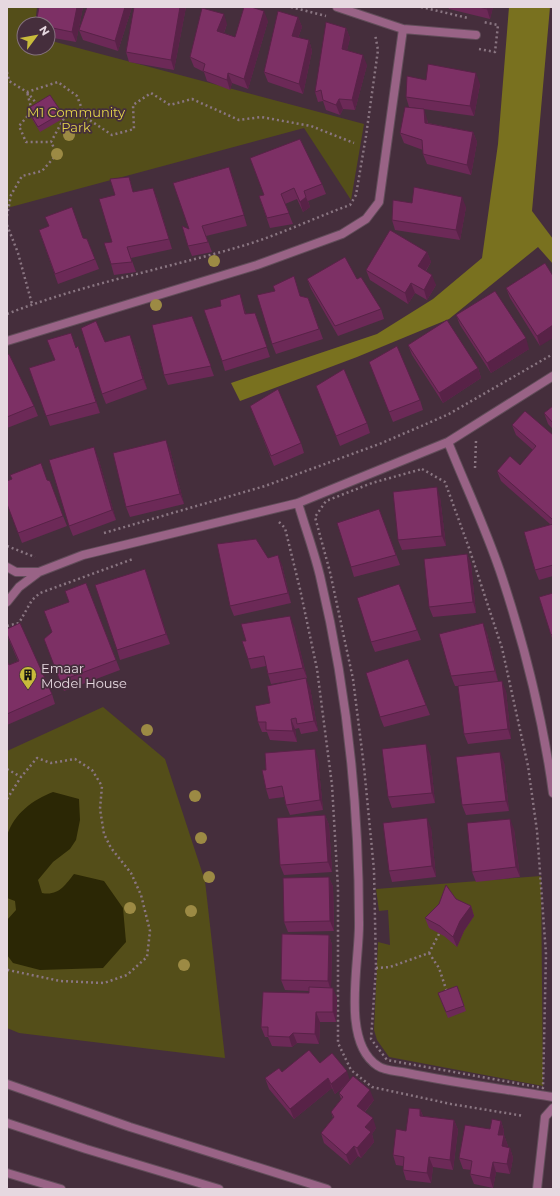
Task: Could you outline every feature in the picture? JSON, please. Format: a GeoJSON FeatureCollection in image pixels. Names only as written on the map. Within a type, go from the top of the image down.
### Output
{"type":"FeatureCollection","features":[{"type":"Feature","properties":{"kind":"street"},"geometry":{"type":"LineString","coordinates":[[337,7],[403,29],[476,35]]}},
{"type":"Feature","properties":{"kind":"street"},"geometry":{"type":"LineString","coordinates":[[7,341],[257,265],[342,234],[366,219],[379,202],[403,29]]}},
{"type":"Feature","properties":{"kind":"street"},"geometry":{"type":"LineString","coordinates":[[7,602],[19,587],[39,572],[83,555],[298,503],[448,442],[553,376]]}},
{"type":"Feature","properties":{"kind":"street"},"geometry":{"type":"LineString","coordinates":[[448,442],[502,577],[546,743],[553,793]]}},
{"type":"Feature","properties":{"kind":"street"},"geometry":{"type":"LineString","coordinates":[[298,503],[319,575],[334,642],[349,737],[359,852],[360,932],[354,1022],[363,1052],[378,1067],[416,1075],[553,1097]]}},
{"type":"Feature","properties":{"kind":"street"},"geometry":{"type":"LineString","coordinates":[[7,567],[16,572],[39,572]]}},
{"type":"Feature","properties":{"kind":"street"},"geometry":{"type":"LineString","coordinates":[[7,1084],[130,1126],[327,1189]]}},
{"type":"Feature","properties":{"kind":"street"},"geometry":{"type":"LineString","coordinates":[[537,1189],[545,1117],[553,1108]]}},
{"type":"Feature","properties":{"kind":"street"},"geometry":{"type":"LineString","coordinates":[[7,1123],[86,1149],[219,1189]]}},
{"type":"Feature","properties":{"kind":"street"},"geometry":{"type":"LineString","coordinates":[[7,1173],[62,1189]]}},
{"type":"Feature","properties":{"kind":"path"},"geometry":{"type":"LineString","coordinates":[[291,7],[330,17]]}},
{"type":"Feature","properties":{"kind":"path"},"geometry":{"type":"LineString","coordinates":[[421,7],[470,19]]}},
{"type":"Feature","properties":{"kind":"path"},"geometry":{"type":"LineString","coordinates":[[472,48],[495,52],[498,25],[478,21]]}},
{"type":"Feature","properties":{"kind":"path"},"geometry":{"type":"LineString","coordinates":[[7,314],[32,304],[84,288],[244,246],[350,205],[356,195],[378,50],[375,33],[370,31]]}},
{"type":"Feature","properties":{"kind":"path"},"geometry":{"type":"LineString","coordinates":[[7,72],[9,81],[27,92],[37,104],[50,98],[64,118],[51,142]]}},
{"type":"Feature","properties":{"kind":"path"},"geometry":{"type":"LineString","coordinates":[[27,92],[58,82],[77,96],[85,117],[112,135],[134,128],[133,105],[151,94],[170,105],[192,99],[239,120],[261,117],[311,126],[354,143]]}},
{"type":"Feature","properties":{"kind":"path"},"geometry":{"type":"LineString","coordinates":[[27,92],[32,111],[19,126],[26,142],[51,142]]}},
{"type":"Feature","properties":{"kind":"path"},"geometry":{"type":"LineString","coordinates":[[7,216],[11,195],[22,176],[42,172],[57,154],[51,142]]}},
{"type":"Feature","properties":{"kind":"path"},"geometry":{"type":"LineString","coordinates":[[7,225],[18,253],[32,304]]}},
{"type":"Feature","properties":{"kind":"path"},"geometry":{"type":"LineString","coordinates":[[102,534],[265,486],[382,443],[449,414],[553,354]]}},
{"type":"Feature","properties":{"kind":"path"},"geometry":{"type":"LineString","coordinates":[[476,439],[475,466],[477,472]]}},
{"type":"Feature","properties":{"kind":"path"},"geometry":{"type":"LineString","coordinates":[[422,469],[445,482],[469,548],[502,648],[528,766],[537,830],[546,954],[543,1088],[386,1060],[371,1039],[376,968],[374,870],[364,767],[353,679],[330,572],[315,517],[326,501],[372,483],[422,469]]}},
{"type":"Feature","properties":{"kind":"path"},"geometry":{"type":"LineString","coordinates":[[276,520],[285,528],[300,589],[316,669],[332,785],[338,888],[338,1044],[351,1070],[372,1087],[451,1104],[524,1116]]}},
{"type":"Feature","properties":{"kind":"path"},"geometry":{"type":"LineString","coordinates":[[7,546],[35,557],[43,554]]}},
{"type":"Feature","properties":{"kind":"path"},"geometry":{"type":"LineString","coordinates":[[7,626],[19,623],[32,600],[40,593],[138,557]]}},
{"type":"Feature","properties":{"kind":"path"},"geometry":{"type":"LineString","coordinates":[[7,799],[21,777],[37,758],[51,763],[75,759],[92,770],[102,786],[100,809],[104,834],[111,848],[131,873],[141,895],[150,930],[147,957],[127,975],[104,983],[60,981],[8,970],[7,968]]}},
{"type":"Feature","properties":{"kind":"path"},"geometry":{"type":"LineString","coordinates":[[7,770],[21,777]]}},
{"type":"Feature","properties":{"kind":"path"},"geometry":{"type":"LineString","coordinates":[[376,968],[390,968],[429,953],[439,934]]}},
{"type":"Feature","properties":{"kind":"path"},"geometry":{"type":"LineString","coordinates":[[429,953],[439,968],[448,995]]}},
{"type":"Feature","properties":{"kind":"green space","name":"M1 Community Park"},"geometry":{"type":"Polygon","coordinates":[[[7,7],[37,7],[36,16],[16,16],[16,56],[56,56],[56,42],[364,124],[351,200],[304,128],[7,208],[7,7]]]}},
{"type":"Feature","properties":{"kind":"green space"},"geometry":{"type":"Polygon","coordinates":[[[103,707],[165,759],[205,881],[225,1058],[19,1033],[7,1028],[7,751],[103,707]]]}},
{"type":"Feature","properties":{"kind":"green space"},"geometry":{"type":"Polygon","coordinates":[[[541,876],[543,1086],[389,1057],[377,1040],[374,1030],[378,942],[390,945],[388,910],[379,911],[376,889],[541,876]]]}},
{"type":"Feature","properties":{"kind":"shaded area"},"geometry":{"type":"Polygon","coordinates":[[[509,7],[550,7],[532,211],[553,239],[553,264],[538,247],[449,319],[357,357],[240,401],[231,383],[377,334],[433,299],[482,258],[498,144],[509,7]]]}},
{"type":"Feature","properties":{"kind":"shaded area"},"geometry":{"type":"Polygon","coordinates":[[[53,792],[79,799],[80,820],[76,840],[70,849],[53,862],[38,880],[42,893],[53,893],[61,889],[74,874],[104,881],[123,908],[126,942],[103,968],[40,970],[13,963],[7,955],[7,920],[16,910],[15,901],[7,898],[7,836],[14,821],[25,808],[38,799],[53,792]]]}},
{"type":"Feature","properties":{"kind":"building"},"geometry":{"type":"Polygon","coordinates":[[[39,7],[77,7],[72,32],[56,29],[56,16],[37,16],[39,7]]]}},
{"type":"Feature","properties":{"kind":"building"},"geometry":{"type":"Polygon","coordinates":[[[87,7],[125,7],[115,41],[79,30],[87,7]]]}},
{"type":"Feature","properties":{"kind":"building"},"geometry":{"type":"Polygon","coordinates":[[[134,7],[180,7],[171,60],[126,52],[134,7]]]}},
{"type":"Feature","properties":{"kind":"building"},"geometry":{"type":"Polygon","coordinates":[[[244,7],[251,7],[264,11],[244,79],[228,73],[227,80],[203,71],[205,64],[190,57],[202,8],[224,14],[217,31],[235,37],[244,7]]]}},
{"type":"Feature","properties":{"kind":"building"},"geometry":{"type":"Polygon","coordinates":[[[278,11],[298,17],[292,36],[309,40],[299,84],[264,72],[278,11]]]}},
{"type":"Feature","properties":{"kind":"building"},"geometry":{"type":"Polygon","coordinates":[[[326,22],[346,28],[342,49],[363,55],[352,100],[339,99],[336,105],[323,100],[321,90],[315,92],[326,22]]]}},
{"type":"Feature","properties":{"kind":"building"},"geometry":{"type":"Polygon","coordinates":[[[428,64],[476,73],[470,106],[406,97],[407,76],[426,80],[428,64]]]}},
{"type":"Feature","properties":{"kind":"building"},"geometry":{"type":"Polygon","coordinates":[[[50,95],[62,113],[38,127],[27,109],[50,95]]]}},
{"type":"Feature","properties":{"kind":"building"},"geometry":{"type":"Polygon","coordinates":[[[405,107],[424,109],[425,123],[473,132],[467,165],[423,154],[422,140],[400,133],[405,107]]]}},
{"type":"Feature","properties":{"kind":"building"},"geometry":{"type":"Polygon","coordinates":[[[300,139],[322,184],[304,191],[306,197],[300,202],[294,188],[281,194],[289,213],[267,218],[259,196],[264,195],[250,158],[300,139]]]}},
{"type":"Feature","properties":{"kind":"building"},"geometry":{"type":"Polygon","coordinates":[[[229,167],[244,215],[202,226],[208,242],[188,246],[182,226],[189,229],[173,183],[229,167]]]}},
{"type":"Feature","properties":{"kind":"building"},"geometry":{"type":"Polygon","coordinates":[[[129,177],[133,192],[153,188],[169,239],[127,247],[132,262],[111,264],[104,243],[112,242],[99,199],[115,195],[110,179],[129,177]]]}},
{"type":"Feature","properties":{"kind":"building"},"geometry":{"type":"Polygon","coordinates":[[[414,187],[462,197],[456,230],[392,220],[393,200],[412,203],[414,187]]]}},
{"type":"Feature","properties":{"kind":"building"},"geometry":{"type":"Polygon","coordinates":[[[72,207],[83,238],[87,239],[95,259],[55,274],[39,230],[49,226],[45,217],[72,207]]]}},
{"type":"Feature","properties":{"kind":"building"},"geometry":{"type":"Polygon","coordinates":[[[390,230],[427,252],[418,266],[432,275],[424,290],[411,283],[405,293],[366,270],[390,230]]]}},
{"type":"Feature","properties":{"kind":"building"},"geometry":{"type":"Polygon","coordinates":[[[345,257],[357,279],[361,277],[381,309],[335,326],[307,279],[345,257]]]}},
{"type":"Feature","properties":{"kind":"building"},"geometry":{"type":"Polygon","coordinates":[[[545,263],[553,276],[553,325],[537,336],[506,288],[545,263]]]}},
{"type":"Feature","properties":{"kind":"building"},"geometry":{"type":"Polygon","coordinates":[[[294,276],[300,296],[308,298],[319,329],[272,344],[257,295],[275,291],[273,286],[294,276]]]}},
{"type":"Feature","properties":{"kind":"building"},"geometry":{"type":"Polygon","coordinates":[[[495,291],[526,338],[487,363],[456,315],[495,291]]]}},
{"type":"Feature","properties":{"kind":"building"},"geometry":{"type":"Polygon","coordinates":[[[240,294],[245,314],[255,313],[267,347],[222,361],[204,310],[221,306],[220,300],[240,294]]]}},
{"type":"Feature","properties":{"kind":"building"},"geometry":{"type":"Polygon","coordinates":[[[192,316],[211,366],[164,375],[152,325],[192,316]]]}},
{"type":"Feature","properties":{"kind":"building"},"geometry":{"type":"Polygon","coordinates":[[[447,320],[478,368],[439,393],[408,345],[447,320]]]}},
{"type":"Feature","properties":{"kind":"building"},"geometry":{"type":"Polygon","coordinates":[[[96,321],[105,342],[130,335],[143,379],[102,394],[81,328],[96,321]]]}},
{"type":"Feature","properties":{"kind":"building"},"geometry":{"type":"Polygon","coordinates":[[[71,333],[76,348],[78,346],[96,402],[46,416],[29,368],[55,360],[47,340],[71,333]]]}},
{"type":"Feature","properties":{"kind":"building"},"geometry":{"type":"Polygon","coordinates":[[[397,346],[420,400],[389,412],[369,362],[397,346]]]}},
{"type":"Feature","properties":{"kind":"building"},"geometry":{"type":"Polygon","coordinates":[[[9,354],[34,406],[7,417],[7,355],[9,354]]]}},
{"type":"Feature","properties":{"kind":"building"},"geometry":{"type":"Polygon","coordinates":[[[344,369],[367,423],[336,436],[316,386],[344,369]]]}},
{"type":"Feature","properties":{"kind":"building"},"geometry":{"type":"Polygon","coordinates":[[[278,389],[301,443],[271,456],[250,406],[278,389]]]}},
{"type":"Feature","properties":{"kind":"building"},"geometry":{"type":"Polygon","coordinates":[[[553,406],[553,423],[544,413],[553,406]]]}},
{"type":"Feature","properties":{"kind":"building"},"geometry":{"type":"Polygon","coordinates":[[[525,411],[553,435],[552,519],[497,471],[510,456],[520,465],[536,446],[512,425],[525,411]]]}},
{"type":"Feature","properties":{"kind":"building"},"geometry":{"type":"Polygon","coordinates":[[[166,440],[180,494],[126,507],[113,453],[166,440]]]}},
{"type":"Feature","properties":{"kind":"building"},"geometry":{"type":"Polygon","coordinates":[[[94,447],[112,510],[69,526],[49,460],[94,447]]]}},
{"type":"Feature","properties":{"kind":"building"},"geometry":{"type":"Polygon","coordinates":[[[41,463],[47,480],[50,481],[63,516],[18,533],[7,504],[7,481],[12,479],[10,475],[41,463]]]}},
{"type":"Feature","properties":{"kind":"building"},"geometry":{"type":"Polygon","coordinates":[[[437,487],[442,536],[398,540],[393,492],[437,487]]]}},
{"type":"Feature","properties":{"kind":"building"},"geometry":{"type":"Polygon","coordinates":[[[379,509],[396,555],[351,567],[337,523],[379,509]]]}},
{"type":"Feature","properties":{"kind":"building"},"geometry":{"type":"Polygon","coordinates":[[[553,524],[553,565],[535,570],[524,532],[553,524]]]}},
{"type":"Feature","properties":{"kind":"building"},"geometry":{"type":"Polygon","coordinates":[[[256,539],[268,558],[278,555],[288,593],[230,606],[217,544],[256,539]]]}},
{"type":"Feature","properties":{"kind":"building"},"geometry":{"type":"Polygon","coordinates":[[[467,554],[473,602],[429,607],[424,559],[467,554]]]}},
{"type":"Feature","properties":{"kind":"building"},"geometry":{"type":"Polygon","coordinates":[[[145,569],[166,634],[117,650],[95,585],[145,569]]]}},
{"type":"Feature","properties":{"kind":"building"},"geometry":{"type":"Polygon","coordinates":[[[86,583],[116,660],[60,681],[44,639],[52,632],[44,611],[69,602],[65,591],[86,583]]]}},
{"type":"Feature","properties":{"kind":"building"},"geometry":{"type":"Polygon","coordinates":[[[399,584],[417,630],[371,642],[357,598],[399,584]]]}},
{"type":"Feature","properties":{"kind":"building"},"geometry":{"type":"Polygon","coordinates":[[[553,593],[553,634],[551,635],[539,597],[553,593]]]}},
{"type":"Feature","properties":{"kind":"building"},"geometry":{"type":"Polygon","coordinates":[[[290,616],[303,668],[268,674],[264,656],[248,659],[242,641],[246,641],[241,624],[290,616]]]}},
{"type":"Feature","properties":{"kind":"building","name":"Emaar Model House"},"geometry":{"type":"Polygon","coordinates":[[[20,623],[52,694],[7,714],[7,661],[9,665],[19,661],[7,634],[7,629],[20,623]]]}},
{"type":"Feature","properties":{"kind":"building"},"geometry":{"type":"Polygon","coordinates":[[[483,623],[495,671],[451,676],[439,634],[483,623]]]}},
{"type":"Feature","properties":{"kind":"building"},"geometry":{"type":"Polygon","coordinates":[[[408,659],[426,705],[380,717],[366,673],[408,659]]]}},
{"type":"Feature","properties":{"kind":"building"},"geometry":{"type":"Polygon","coordinates":[[[306,678],[314,721],[297,724],[296,718],[291,719],[293,731],[266,730],[266,722],[258,722],[255,706],[270,703],[267,686],[306,678]]]}},
{"type":"Feature","properties":{"kind":"building"},"geometry":{"type":"Polygon","coordinates":[[[502,681],[508,729],[464,734],[458,686],[502,681]]]}},
{"type":"Feature","properties":{"kind":"building"},"geometry":{"type":"Polygon","coordinates":[[[426,744],[432,793],[388,797],[382,749],[426,744]]]}},
{"type":"Feature","properties":{"kind":"building"},"geometry":{"type":"Polygon","coordinates":[[[315,749],[320,800],[286,805],[282,786],[266,789],[262,770],[266,770],[265,753],[315,749]]]}},
{"type":"Feature","properties":{"kind":"building"},"geometry":{"type":"Polygon","coordinates":[[[500,752],[506,801],[462,805],[456,757],[500,752]]]}},
{"type":"Feature","properties":{"kind":"building"},"geometry":{"type":"Polygon","coordinates":[[[325,815],[328,862],[280,865],[277,818],[325,815]]]}},
{"type":"Feature","properties":{"kind":"building"},"geometry":{"type":"Polygon","coordinates":[[[427,818],[432,866],[389,871],[383,823],[427,818]]]}},
{"type":"Feature","properties":{"kind":"building"},"geometry":{"type":"Polygon","coordinates":[[[510,819],[516,867],[472,872],[467,823],[510,819]]]}},
{"type":"Feature","properties":{"kind":"building"},"geometry":{"type":"Polygon","coordinates":[[[329,877],[330,921],[284,922],[283,878],[329,877]]]}},
{"type":"Feature","properties":{"kind":"building"},"geometry":{"type":"Polygon","coordinates":[[[446,885],[456,899],[471,906],[460,921],[453,937],[440,926],[425,918],[439,904],[446,885]]]}},
{"type":"Feature","properties":{"kind":"building"},"geometry":{"type":"Polygon","coordinates":[[[282,934],[329,935],[328,981],[281,980],[282,934]]]}},
{"type":"Feature","properties":{"kind":"building"},"geometry":{"type":"Polygon","coordinates":[[[457,986],[464,1006],[446,1012],[438,993],[457,986]]]}},
{"type":"Feature","properties":{"kind":"building"},"geometry":{"type":"Polygon","coordinates":[[[309,987],[333,988],[333,1012],[316,1012],[315,1034],[293,1033],[289,1037],[268,1036],[268,1027],[261,1027],[263,992],[309,993],[309,987]]]}},
{"type":"Feature","properties":{"kind":"building"},"geometry":{"type":"Polygon","coordinates":[[[309,1050],[320,1063],[332,1053],[347,1071],[331,1084],[328,1078],[290,1109],[265,1078],[279,1068],[282,1072],[309,1050]]]}},
{"type":"Feature","properties":{"kind":"building"},"geometry":{"type":"Polygon","coordinates":[[[353,1076],[370,1090],[357,1106],[373,1118],[365,1127],[371,1132],[357,1148],[354,1146],[346,1155],[321,1133],[334,1117],[331,1112],[343,1097],[339,1093],[353,1076]]]}},
{"type":"Feature","properties":{"kind":"building"},"geometry":{"type":"Polygon","coordinates":[[[409,1108],[420,1109],[420,1116],[454,1120],[450,1160],[429,1157],[427,1173],[403,1170],[404,1157],[393,1155],[396,1129],[406,1131],[409,1108]]]}},
{"type":"Feature","properties":{"kind":"building"},"geometry":{"type":"Polygon","coordinates":[[[492,1119],[501,1121],[498,1135],[504,1135],[502,1146],[510,1148],[507,1164],[493,1162],[490,1178],[470,1174],[472,1161],[459,1158],[465,1125],[490,1129],[492,1119]]]}},
{"type":"Feature","properties":{"kind":"place","name":"Emaar Model House"},"geometry":{"type":"Point","coordinates":[28,690]}}]}
